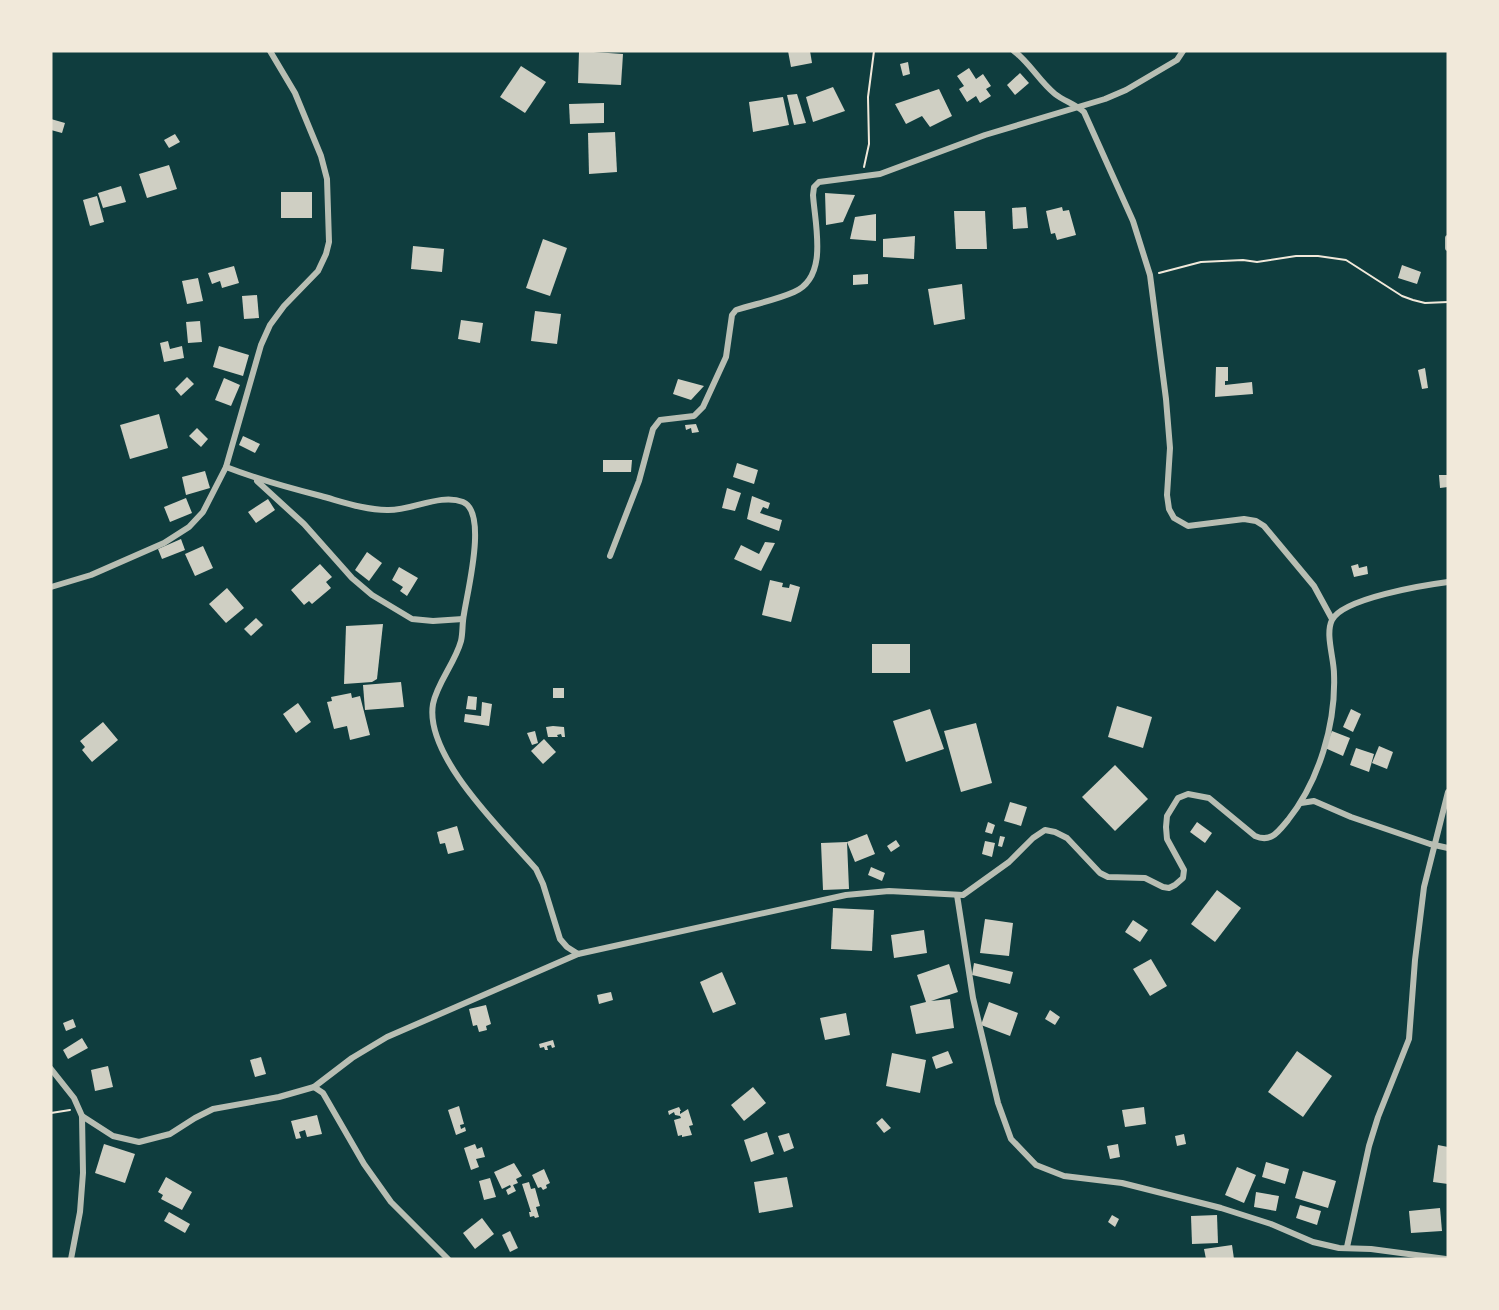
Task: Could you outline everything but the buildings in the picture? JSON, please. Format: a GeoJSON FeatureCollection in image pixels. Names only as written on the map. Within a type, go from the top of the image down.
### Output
{"type":"FeatureCollection","features":[{"type":"Feature","properties":{"kind":"street"},"geometry":{"type":"LineString","coordinates":[[51,587],[91,575],[164,543],[189,527],[203,512],[226,468],[266,335],[284,306],[318,271],[329,242],[327,179],[321,156],[295,93],[270,51]]}},
{"type":"Feature","properties":{"kind":"street"},"geometry":{"type":"LineString","coordinates":[[82,1116],[113,1136],[139,1142],[170,1134],[213,1109],[279,1097],[314,1087],[352,1058],[387,1037],[578,954],[846,895],[889,891],[963,895],[1009,862],[1045,830],[1055,831],[1066,838],[1100,873],[1108,877],[1145,878],[1169,888],[1182,878],[1184,870],[1167,839],[1167,816],[1178,798],[1188,794],[1209,798],[1255,836],[1262,839],[1276,834],[1301,803],[1315,776],[1332,711],[1335,692],[1330,635],[1332,619],[1314,586],[1264,526],[1256,521],[1244,519],[1188,526],[1174,518],[1169,510],[1167,487],[1170,448],[1166,399],[1150,275],[1133,221],[1089,121],[1078,106],[1055,94],[1014,51]]}},
{"type":"Feature","properties":{"kind":"street"},"geometry":{"type":"LineString","coordinates":[[610,556],[639,481],[656,424],[660,420],[694,416],[703,407],[726,357],[732,315],[736,310],[795,292],[805,285],[814,272],[818,258],[814,187],[819,182],[880,174],[985,135],[1105,99],[1126,90],[1177,60],[1183,51]]}},
{"type":"Feature","properties":{"kind":"street"},"geometry":{"type":"LineString","coordinates":[[1448,238],[1448,248]]}},
{"type":"Feature","properties":{"kind":"street"},"geometry":{"type":"LineString","coordinates":[[226,468],[363,508],[390,511],[451,500],[465,502],[472,511],[476,522],[461,640],[434,702],[433,724],[437,740],[461,780],[536,869],[560,939],[578,954]]}},
{"type":"Feature","properties":{"kind":"street"},"geometry":{"type":"LineString","coordinates":[[254,478],[304,524],[352,578],[372,595],[408,618],[463,619]]}},
{"type":"Feature","properties":{"kind":"street"},"geometry":{"type":"LineString","coordinates":[[1332,619],[1341,611],[1380,595],[1415,586],[1448,582]]}},
{"type":"Feature","properties":{"kind":"street"},"geometry":{"type":"LineString","coordinates":[[1347,1248],[1369,1146],[1409,1039],[1424,887],[1448,792]]}},
{"type":"Feature","properties":{"kind":"street"},"geometry":{"type":"LineString","coordinates":[[1301,803],[1314,801],[1351,817],[1435,846],[1448,848]]}},
{"type":"Feature","properties":{"kind":"street"},"geometry":{"type":"LineString","coordinates":[[957,895],[973,998],[998,1103],[1011,1139],[1036,1165],[1064,1176],[1122,1183],[1239,1213],[1313,1242],[1446,1259]]}},
{"type":"Feature","properties":{"kind":"street"},"geometry":{"type":"LineString","coordinates":[[51,1069],[74,1098],[82,1116],[83,1173],[80,1212],[71,1259]]}},
{"type":"Feature","properties":{"kind":"street"},"geometry":{"type":"LineString","coordinates":[[314,1087],[323,1093],[364,1164],[391,1202],[448,1259]]}},
{"type":"Feature","properties":{"kind":"path"},"geometry":{"type":"LineString","coordinates":[[863,176],[869,144],[868,97],[874,51]]}},
{"type":"Feature","properties":{"kind":"path"},"geometry":{"type":"LineString","coordinates":[[1150,275],[1201,262],[1243,260],[1257,262],[1296,256],[1318,256],[1346,260],[1402,296],[1413,300],[1425,303],[1448,302]]}},
{"type":"Feature","properties":{"kind":"path"},"geometry":{"type":"LineString","coordinates":[[51,1113],[79,1109]]}}]}
